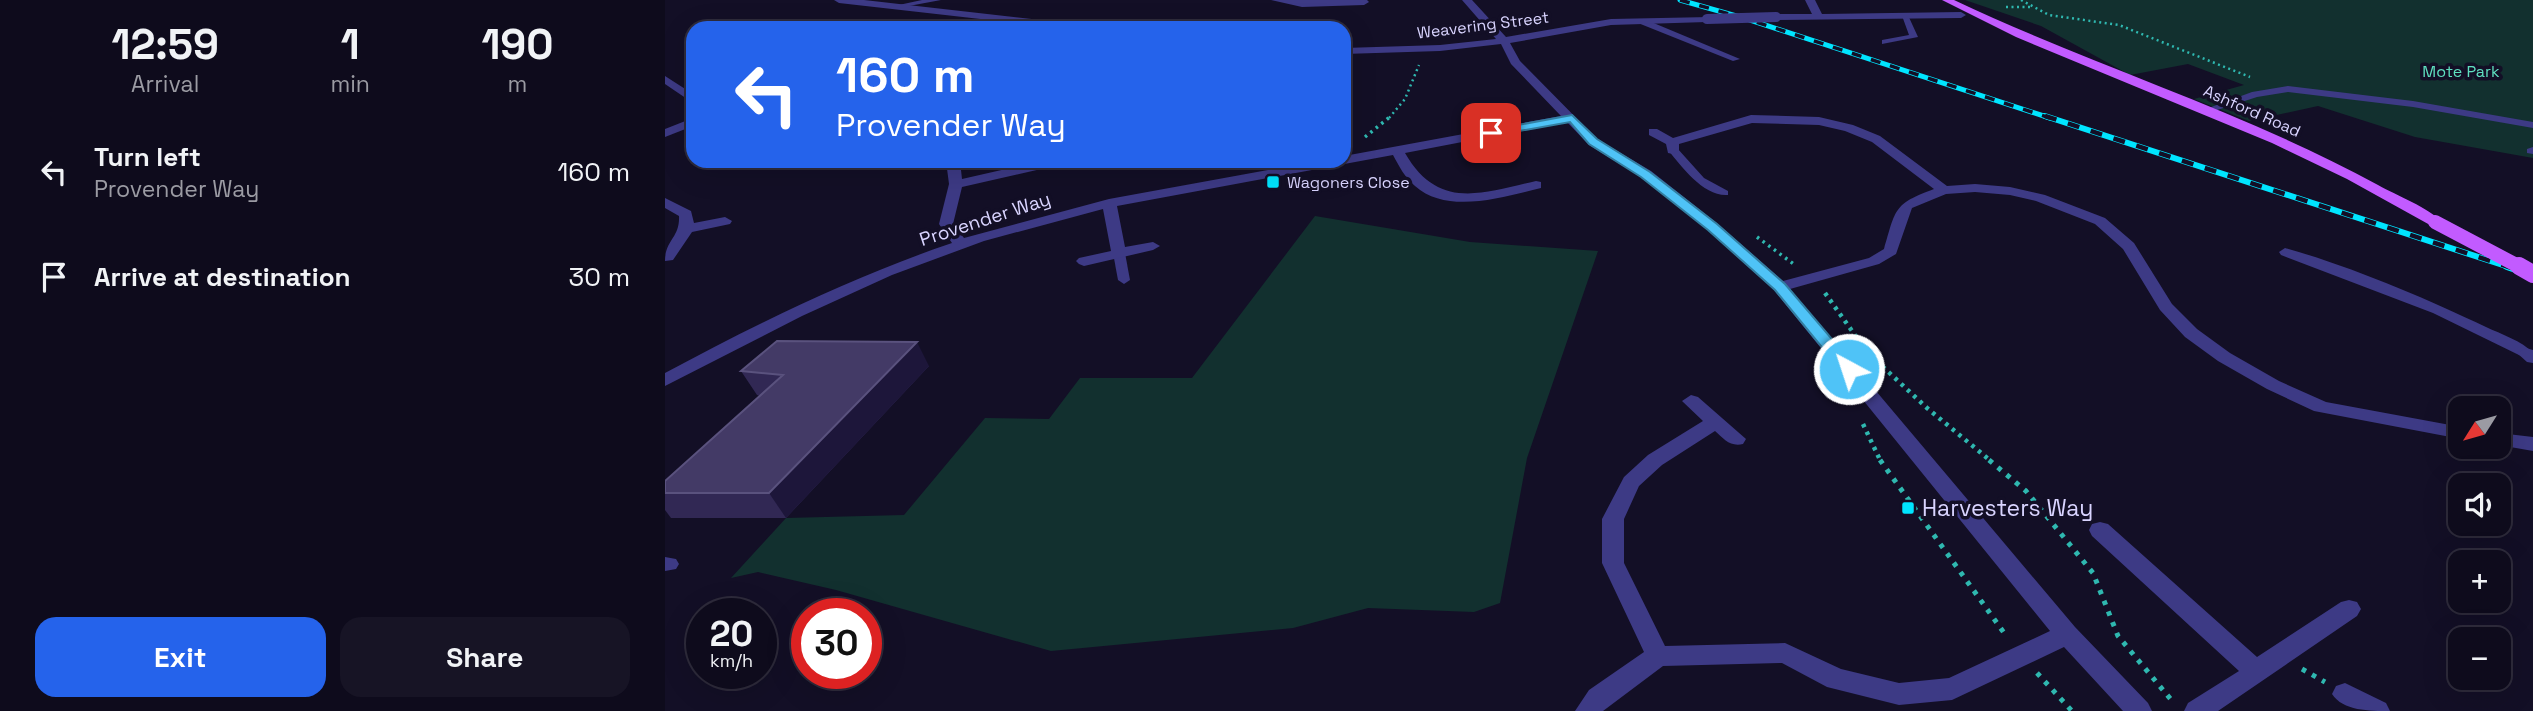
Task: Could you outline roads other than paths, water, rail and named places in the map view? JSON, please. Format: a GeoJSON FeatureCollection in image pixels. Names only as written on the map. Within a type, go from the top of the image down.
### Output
{"type":"FeatureCollection","features":[{"type":"Feature","properties":{"kind":"main road","name":"Ashford Road"},"geometry":{"type":"LineString","coordinates":[[1947,0],[2020,35],[2208,110],[2352,176],[2533,274]]}},
{"type":"Feature","properties":{"kind":"street"},"geometry":{"type":"LineString","coordinates":[[839,0],[1026,21]]}},
{"type":"Feature","properties":{"kind":"street"},"geometry":{"type":"LineString","coordinates":[[1276,0],[1302,4],[1364,2]]}},
{"type":"Feature","properties":{"kind":"street"},"geometry":{"type":"LineString","coordinates":[[1467,0],[1504,41],[1515,62],[1593,142],[1655,182],[1713,227],[1780,287],[2067,634],[2139,711]]}},
{"type":"Feature","properties":{"kind":"street"},"geometry":{"type":"LineString","coordinates":[[1810,0],[1819,17]]}},
{"type":"Feature","properties":{"kind":"street","name":"Weavering Street"},"geometry":{"type":"LineString","coordinates":[[1351,51],[1427,49],[1504,41],[1611,22],[1961,15]]}},
{"type":"Feature","properties":{"kind":"street"},"geometry":{"type":"LineString","coordinates":[[665,79],[686,95]]}},
{"type":"Feature","properties":{"kind":"street","name":"Provender Way"},"geometry":{"type":"LineString","coordinates":[[1351,159],[1572,118]]}},
{"type":"Feature","properties":{"kind":"street"},"geometry":{"type":"LineString","coordinates":[[1653,132],[1672,146],[1751,119],[1819,121],[1849,128],[1876,139],[1944,190]]}},
{"type":"Feature","properties":{"kind":"street"},"geometry":{"type":"LineString","coordinates":[[665,132],[686,124]]}},
{"type":"Feature","properties":{"kind":"street"},"geometry":{"type":"LineString","coordinates":[[1397,150],[1423,186],[1437,193],[1509,197],[1536,185]]}},
{"type":"Feature","properties":{"kind":"street"},"geometry":{"type":"LineString","coordinates":[[954,168],[956,184],[946,224],[961,245]]}},
{"type":"Feature","properties":{"kind":"street"},"geometry":{"type":"LineString","coordinates":[[956,184],[1027,168]]}},
{"type":"Feature","properties":{"kind":"street","name":"Provender Way"},"geometry":{"type":"LineString","coordinates":[[665,380],[777,320],[851,286],[961,245],[1025,224],[1109,203],[1300,168]]}},
{"type":"Feature","properties":{"kind":"street"},"geometry":{"type":"LineString","coordinates":[[1780,287],[1874,261],[1891,251],[1901,215],[1907,205],[1944,190],[1975,188],[2010,191],[2071,208],[2100,221],[2129,246],[2165,307],[2191,333],[2224,357],[2321,415],[2448,431]]}},
{"type":"Feature","properties":{"kind":"street"},"geometry":{"type":"LineString","coordinates":[[665,202],[686,214],[687,229],[668,257]]}},
{"type":"Feature","properties":{"kind":"street"},"geometry":{"type":"LineString","coordinates":[[1109,203],[1119,253]]}},
{"type":"Feature","properties":{"kind":"street"},"geometry":{"type":"LineString","coordinates":[[687,229],[725,221]]}},
{"type":"Feature","properties":{"kind":"street"},"geometry":{"type":"LineString","coordinates":[[1084,261],[1153,247]]}},
{"type":"Feature","properties":{"kind":"street"},"geometry":{"type":"LineString","coordinates":[[1691,401],[1736,439]]}},
{"type":"Feature","properties":{"kind":"street"},"geometry":{"type":"LineString","coordinates":[[1658,656],[1613,563],[1613,519],[1631,482],[1655,460],[1716,422]]}},
{"type":"Feature","properties":{"kind":"street"},"geometry":{"type":"LineString","coordinates":[[2511,441],[2533,444]]}},
{"type":"Feature","properties":{"kind":"street"},"geometry":{"type":"LineString","coordinates":[[2100,530],[2257,672]]}},
{"type":"Feature","properties":{"kind":"street"},"geometry":{"type":"LineString","coordinates":[[2197,711],[2257,672],[2277,655],[2350,609]]}},
{"type":"Feature","properties":{"kind":"street"},"geometry":{"type":"LineString","coordinates":[[1588,711],[1598,698],[1658,656],[1785,653],[1836,679],[1899,694],[1952,689],[2067,634]]}},
{"type":"Feature","properties":{"kind":"street"},"geometry":{"type":"LineString","coordinates":[[2345,694],[2377,711]]}},
{"type":"Feature","properties":{"kind":"lane"},"geometry":{"type":"LineString","coordinates":[[898,6],[937,0]]}},
{"type":"Feature","properties":{"kind":"lane"},"geometry":{"type":"LineString","coordinates":[[1885,42],[1914,37],[1904,15]]}},
{"type":"Feature","properties":{"kind":"lane"},"geometry":{"type":"LineString","coordinates":[[1641,21],[1736,59]]}},
{"type":"Feature","properties":{"kind":"lane"},"geometry":{"type":"LineString","coordinates":[[2208,110],[2248,96],[2288,89],[2413,104],[2533,125]]}},
{"type":"Feature","properties":{"kind":"lane"},"geometry":{"type":"LineString","coordinates":[[1672,146],[1700,180],[1724,193]]}},
{"type":"Feature","properties":{"kind":"lane"},"geometry":{"type":"LineString","coordinates":[[1119,253],[1123,280]]}},
{"type":"Feature","properties":{"kind":"lane"},"geometry":{"type":"LineString","coordinates":[[2285,253],[2383,285],[2444,310],[2530,356]]}},
{"type":"Feature","properties":{"kind":"railway"},"geometry":{"type":"LineString","coordinates":[[1680,0],[1747,19],[2050,118]]}},
{"type":"Feature","properties":{"kind":"railway"},"geometry":{"type":"LineString","coordinates":[[2045,116],[2512,268]]}},
{"type":"Feature","properties":{"kind":"railway"},"geometry":{"type":"LineString","coordinates":[[2507,266],[2533,275]]}},
{"type":"Feature","properties":{"kind":"place","name":"Wagoners Close"},"geometry":{"type":"Point","coordinates":[1273,182]}},
{"type":"Feature","properties":{"kind":"place","name":"Harvesters Way"},"geometry":{"type":"Point","coordinates":[1908,508]}},
{"type":"Feature","properties":{"kind":"park label","name":"Mote Park"},"geometry":{"type":"Point","coordinates":[2461,71]}}]}
